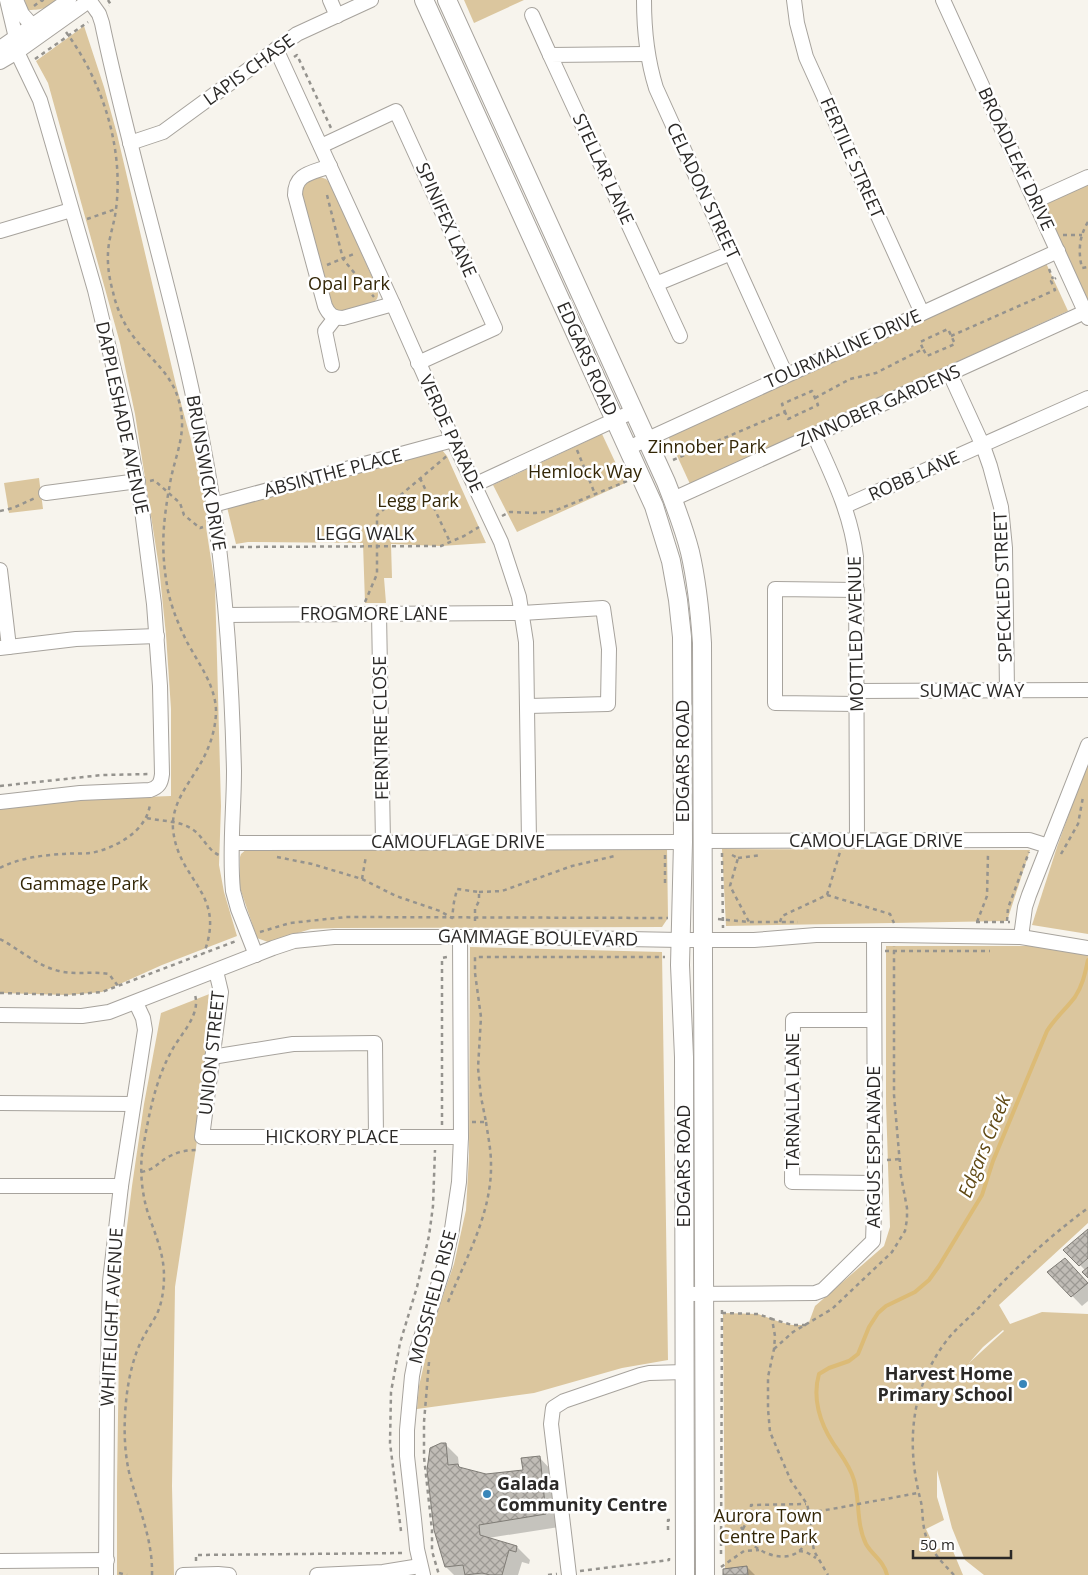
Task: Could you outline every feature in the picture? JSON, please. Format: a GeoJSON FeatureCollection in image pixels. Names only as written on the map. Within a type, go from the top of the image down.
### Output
{"type":"FeatureCollection","features":[{"type":"Feature","properties":{"kind":"main road","name":"EDGARS ROAD"},"geometry":{"type":"LineString","coordinates":[[424,0],[654,506],[671,561],[678,600],[682,644],[683,842],[680,940],[684,1057],[684,1575]]}},
{"type":"Feature","properties":{"kind":"main road","name":"EDGARS ROAD"},"geometry":{"type":"LineString","coordinates":[[447,0],[659,466],[673,499],[690,551],[700,613],[702,653],[704,1520],[713,1571]]}},
{"type":"Feature","properties":{"kind":"street","name":"DAPPLESHADE AVENUE"},"geometry":{"type":"LineString","coordinates":[[7,0],[16,45],[40,100],[95,290],[125,415],[138,481],[157,636],[162,774],[161,783],[150,790]]}},
{"type":"Feature","properties":{"kind":"street"},"geometry":{"type":"LineString","coordinates":[[16,0],[22,14],[37,31]]}},
{"type":"Feature","properties":{"kind":"street"},"geometry":{"type":"LineString","coordinates":[[56,17],[69,0]]}},
{"type":"Feature","properties":{"kind":"street"},"geometry":{"type":"LineString","coordinates":[[0,62],[16,45],[56,17],[90,0]]}},
{"type":"Feature","properties":{"kind":"street","name":"BRUNSWICK DRIVE"},"geometry":{"type":"LineString","coordinates":[[90,0],[99,14],[177,325],[201,434],[214,506],[226,615],[233,746],[233,891],[256,955]]}},
{"type":"Feature","properties":{"kind":"street"},"geometry":{"type":"LineString","coordinates":[[330,0],[337,16]]}},
{"type":"Feature","properties":{"kind":"street","name":"LAPIS CHASE"},"geometry":{"type":"LineString","coordinates":[[130,143],[163,132],[297,34],[371,0]]}},
{"type":"Feature","properties":{"kind":"street","name":"CELADON STREET"},"geometry":{"type":"LineString","coordinates":[[644,0],[647,54],[656,88],[786,375]]}},
{"type":"Feature","properties":{"kind":"street","name":"FERTILE STREET"},"geometry":{"type":"LineString","coordinates":[[794,0],[797,23],[806,57],[922,313]]}},
{"type":"Feature","properties":{"kind":"street","name":"BROADLEAF DRIVE"},"geometry":{"type":"LineString","coordinates":[[943,0],[1087,315]]}},
{"type":"Feature","properties":{"kind":"street","name":"STELLAR LANE"},"geometry":{"type":"LineString","coordinates":[[532,15],[680,336]]}},
{"type":"Feature","properties":{"kind":"street"},"geometry":{"type":"LineString","coordinates":[[0,48],[16,45]]}},
{"type":"Feature","properties":{"kind":"street","name":"VERDE PARADE"},"geometry":{"type":"LineString","coordinates":[[276,49],[393,304],[447,442],[474,484],[508,560],[522,613],[526,642],[529,841]]}},
{"type":"Feature","properties":{"kind":"street"},"geometry":{"type":"LineString","coordinates":[[550,55],[647,54]]}},
{"type":"Feature","properties":{"kind":"street","name":"SPINIFEX LANE"},"geometry":{"type":"LineString","coordinates":[[320,146],[396,111],[495,328],[418,364]]}},
{"type":"Feature","properties":{"kind":"street"},"geometry":{"type":"LineString","coordinates":[[330,166],[305,175],[298,180],[295,186],[295,196],[324,306],[328,313],[335,318],[343,318],[393,304]]}},
{"type":"Feature","properties":{"kind":"street"},"geometry":{"type":"LineString","coordinates":[[1036,201],[1088,177]]}},
{"type":"Feature","properties":{"kind":"street"},"geometry":{"type":"LineString","coordinates":[[0,231],[71,210]]}},
{"type":"Feature","properties":{"kind":"street","name":"TOURMALINE DRIVE"},"geometry":{"type":"LineString","coordinates":[[628,448],[1058,252]]}},
{"type":"Feature","properties":{"kind":"street"},"geometry":{"type":"LineString","coordinates":[[656,284],[731,253]]}},
{"type":"Feature","properties":{"kind":"street","name":"ZINNOBER GARDENS"},"geometry":{"type":"LineString","coordinates":[[673,499],[950,374],[1087,315]]}},
{"type":"Feature","properties":{"kind":"street"},"geometry":{"type":"LineString","coordinates":[[332,365],[325,331],[335,318]]}},
{"type":"Feature","properties":{"kind":"street","name":"SPECKLED STREET"},"geometry":{"type":"LineString","coordinates":[[950,374],[983,446],[996,486],[1004,526],[1007,690]]}},
{"type":"Feature","properties":{"kind":"street","name":"ROBB LANE"},"geometry":{"type":"LineString","coordinates":[[845,506],[1088,398]]}},
{"type":"Feature","properties":{"kind":"street"},"geometry":{"type":"LineString","coordinates":[[474,484],[634,411]]}},
{"type":"Feature","properties":{"kind":"street","name":"MOTTLED AVENUE"},"geometry":{"type":"LineString","coordinates":[[814,435],[845,506],[854,541],[857,590],[857,841]]}},
{"type":"Feature","properties":{"kind":"street","name":"ABSINTHE PLACE"},"geometry":{"type":"LineString","coordinates":[[214,506],[447,442]]}},
{"type":"Feature","properties":{"kind":"street"},"geometry":{"type":"LineString","coordinates":[[46,493],[138,481]]}},
{"type":"Feature","properties":{"kind":"street"},"geometry":{"type":"LineString","coordinates":[[0,570],[5,647],[76,639],[157,636]]}},
{"type":"Feature","properties":{"kind":"street","name":"SUMAC WAY"},"geometry":{"type":"LineString","coordinates":[[857,590],[775,589],[775,703],[1007,690],[1088,690]]}},
{"type":"Feature","properties":{"kind":"street","name":"FROGMORE LANE"},"geometry":{"type":"LineString","coordinates":[[226,615],[522,613],[603,608],[609,649],[608,704],[528,706]]}},
{"type":"Feature","properties":{"kind":"street","name":"FERNTREE CLOSE"},"geometry":{"type":"LineString","coordinates":[[380,613],[383,843]]}},
{"type":"Feature","properties":{"kind":"street"},"geometry":{"type":"LineString","coordinates":[[1021,937],[1025,907],[1088,745]]}},
{"type":"Feature","properties":{"kind":"street"},"geometry":{"type":"LineString","coordinates":[[0,802],[88,792],[150,790]]}},
{"type":"Feature","properties":{"kind":"street","name":"CAMOUFLAGE DRIVE"},"geometry":{"type":"LineString","coordinates":[[703,841],[1029,840],[1048,846]]}},
{"type":"Feature","properties":{"kind":"street","name":"CAMOUFLAGE DRIVE"},"geometry":{"type":"LineString","coordinates":[[232,849],[367,842],[683,842]]}},
{"type":"Feature","properties":{"kind":"street","name":"GAMMAGE BOULEVARD"},"geometry":{"type":"LineString","coordinates":[[0,1014],[82,1016],[109,1012],[294,941],[312,938],[475,937],[754,940],[816,935],[874,935],[1021,937],[1088,948]]}},
{"type":"Feature","properties":{"kind":"street","name":"ARGUS ESPLANADE"},"geometry":{"type":"LineString","coordinates":[[684,1294],[810,1294],[823,1290],[873,1241],[875,1183],[874,935]]}},
{"type":"Feature","properties":{"kind":"street","name":"MOSSFIELD RISE"},"geometry":{"type":"LineString","coordinates":[[422,1570],[407,1456],[408,1403],[417,1350],[444,1267],[459,1182],[461,1137],[460,937]]}},
{"type":"Feature","properties":{"kind":"street","name":"UNION STREET"},"geometry":{"type":"LineString","coordinates":[[202,1144],[221,992],[216,971]]}},
{"type":"Feature","properties":{"kind":"street","name":"WHITELIGHT AVENUE"},"geometry":{"type":"LineString","coordinates":[[106,1575],[106,1403],[110,1281],[122,1179],[145,1030],[144,1018],[136,1003]]}},
{"type":"Feature","properties":{"kind":"street","name":"TARNALLA LANE"},"geometry":{"type":"LineString","coordinates":[[874,1020],[793,1020],[792,1182],[875,1183]]}},
{"type":"Feature","properties":{"kind":"street"},"geometry":{"type":"LineString","coordinates":[[212,1057],[293,1044],[375,1043],[376,1137]]}},
{"type":"Feature","properties":{"kind":"street"},"geometry":{"type":"LineString","coordinates":[[0,1103],[133,1104]]}},
{"type":"Feature","properties":{"kind":"street","name":"HICKORY PLACE"},"geometry":{"type":"LineString","coordinates":[[202,1144],[376,1137],[461,1137]]}},
{"type":"Feature","properties":{"kind":"street"},"geometry":{"type":"LineString","coordinates":[[0,1186],[122,1179]]}},
{"type":"Feature","properties":{"kind":"street"},"geometry":{"type":"LineString","coordinates":[[569,1574],[551,1424],[553,1408],[564,1401],[640,1375],[658,1372],[685,1372]]}},
{"type":"Feature","properties":{"kind":"street"},"geometry":{"type":"LineString","coordinates":[[0,1561],[107,1560]]}},
{"type":"Feature","properties":{"kind":"street"},"geometry":{"type":"LineString","coordinates":[[317,1575],[422,1570]]}},
{"type":"Feature","properties":{"kind":"street"},"geometry":{"type":"LineString","coordinates":[[187,1574],[230,1575]]}},
{"type":"Feature","properties":{"kind":"street"},"geometry":{"type":"LineString","coordinates":[[684,1575],[691,1575]]}},
{"type":"Feature","properties":{"kind":"path"},"geometry":{"type":"LineString","coordinates":[[42,0],[69,36],[90,72],[106,109],[115,153],[116,209],[108,252],[108,270],[118,309],[131,333],[168,376],[179,401],[182,431],[168,492],[162,542],[169,595],[180,628],[210,684],[216,710],[214,731],[210,743],[204,757],[183,789],[173,822],[175,840],[181,858],[208,904],[211,930],[204,953]]}},
{"type":"Feature","properties":{"kind":"path"},"geometry":{"type":"LineString","coordinates":[[24,66],[111,5],[108,0]]}},
{"type":"Feature","properties":{"kind":"path"},"geometry":{"type":"LineString","coordinates":[[85,219],[116,209]]}},
{"type":"Feature","properties":{"kind":"path"},"geometry":{"type":"LineString","coordinates":[[1088,222],[1079,244],[1082,268],[1088,267]]}},
{"type":"Feature","properties":{"kind":"path"},"geometry":{"type":"LineString","coordinates":[[316,270],[367,249]]}},
{"type":"Feature","properties":{"kind":"path"},"geometry":{"type":"LineString","coordinates":[[951,336],[1050,292]]}},
{"type":"Feature","properties":{"kind":"path"},"geometry":{"type":"LineString","coordinates":[[948,329],[955,344],[927,356],[923,349],[920,342],[948,329]]}},
{"type":"Feature","properties":{"kind":"path"},"geometry":{"type":"LineString","coordinates":[[815,398],[850,379],[876,373],[923,349]]}},
{"type":"Feature","properties":{"kind":"path"},"geometry":{"type":"LineString","coordinates":[[812,391],[818,405],[788,419],[785,412],[782,404],[812,391]]}},
{"type":"Feature","properties":{"kind":"path"},"geometry":{"type":"LineString","coordinates":[[659,466],[785,412]]}},
{"type":"Feature","properties":{"kind":"path"},"geometry":{"type":"LineString","coordinates":[[572,440],[595,494]]}},
{"type":"Feature","properties":{"kind":"path"},"geometry":{"type":"LineString","coordinates":[[363,614],[367,596],[376,580],[377,574],[377,515],[448,455],[447,442]]}},
{"type":"Feature","properties":{"kind":"path","name":"LEGG WALK"},"geometry":{"type":"LineString","coordinates":[[232,548],[441,546],[510,512],[535,513],[554,511],[640,474]]}},
{"type":"Feature","properties":{"kind":"path"},"geometry":{"type":"LineString","coordinates":[[420,478],[450,543]]}},
{"type":"Feature","properties":{"kind":"path"},"geometry":{"type":"LineString","coordinates":[[138,481],[154,480],[180,502],[184,515],[200,528],[216,525]]}},
{"type":"Feature","properties":{"kind":"path"},"geometry":{"type":"LineString","coordinates":[[0,511],[13,508],[46,493]]}},
{"type":"Feature","properties":{"kind":"path"},"geometry":{"type":"LineString","coordinates":[[0,786],[102,775],[150,774]]}},
{"type":"Feature","properties":{"kind":"path"},"geometry":{"type":"LineString","coordinates":[[0,868],[15,862],[34,858],[98,851],[110,847],[130,835],[146,818],[150,803],[150,790]]}},
{"type":"Feature","properties":{"kind":"path"},"geometry":{"type":"LineString","coordinates":[[1069,840],[1080,818],[1084,792]]}},
{"type":"Feature","properties":{"kind":"path"},"geometry":{"type":"LineString","coordinates":[[146,818],[183,824],[192,829],[216,854],[232,849]]}},
{"type":"Feature","properties":{"kind":"path"},"geometry":{"type":"LineString","coordinates":[[362,879],[367,842]]}},
{"type":"Feature","properties":{"kind":"path"},"geometry":{"type":"LineString","coordinates":[[723,919],[722,850],[738,858],[764,855]]}},
{"type":"Feature","properties":{"kind":"path"},"geometry":{"type":"LineString","coordinates":[[1008,922],[1008,908],[1030,850],[1021,851]]}},
{"type":"Feature","properties":{"kind":"path"},"geometry":{"type":"LineString","coordinates":[[665,852],[666,890]]}},
{"type":"Feature","properties":{"kind":"path"},"geometry":{"type":"LineString","coordinates":[[979,854],[996,853]]}},
{"type":"Feature","properties":{"kind":"path"},"geometry":{"type":"LineString","coordinates":[[977,922],[987,896],[988,854]]}},
{"type":"Feature","properties":{"kind":"path"},"geometry":{"type":"LineString","coordinates":[[833,855],[848,855]]}},
{"type":"Feature","properties":{"kind":"path"},"geometry":{"type":"LineString","coordinates":[[452,918],[457,889],[479,892],[502,892],[572,866],[622,856]]}},
{"type":"Feature","properties":{"kind":"path"},"geometry":{"type":"LineString","coordinates":[[276,857],[312,864],[362,879],[396,896],[440,911],[452,918]]}},
{"type":"Feature","properties":{"kind":"path"},"geometry":{"type":"LineString","coordinates":[[738,858],[730,886],[749,922]]}},
{"type":"Feature","properties":{"kind":"path"},"geometry":{"type":"LineString","coordinates":[[401,1536],[390,1443],[391,1392],[400,1343],[425,1257],[433,1206],[435,1150],[439,1150],[443,1145],[442,958],[475,957],[475,910],[479,901],[479,892]]}},
{"type":"Feature","properties":{"kind":"path"},"geometry":{"type":"LineString","coordinates":[[827,894],[890,914],[894,922]]}},
{"type":"Feature","properties":{"kind":"path"},"geometry":{"type":"LineString","coordinates":[[0,993],[85,995],[102,992],[276,927],[326,918],[360,916],[667,918],[666,909]]}},
{"type":"Feature","properties":{"kind":"path"},"geometry":{"type":"LineString","coordinates":[[0,939],[42,965],[56,971],[80,974],[94,972],[109,974],[118,986]]}},
{"type":"Feature","properties":{"kind":"path"},"geometry":{"type":"LineString","coordinates":[[874,951],[994,951]]}},
{"type":"Feature","properties":{"kind":"path"},"geometry":{"type":"LineString","coordinates":[[152,1575],[151,1547],[129,1470],[125,1433],[126,1400],[139,1346],[159,1309],[164,1276],[162,1254],[147,1209],[141,1172],[147,1127],[158,1082],[170,1053],[196,1010],[196,997],[182,962]]}},
{"type":"Feature","properties":{"kind":"path"},"geometry":{"type":"LineString","coordinates":[[446,1306],[480,1225],[488,1194],[491,1164],[486,1122]]}},
{"type":"Feature","properties":{"kind":"path"},"geometry":{"type":"LineString","coordinates":[[122,1179],[154,1169],[166,1158],[202,1144]]}},
{"type":"Feature","properties":{"kind":"path"},"geometry":{"type":"LineString","coordinates":[[954,1575],[937,1556],[926,1538],[918,1492],[913,1458],[913,1424],[923,1385],[939,1351],[954,1332],[1014,1270],[1053,1235],[1088,1208]]}},
{"type":"Feature","properties":{"kind":"path"},"geometry":{"type":"LineString","coordinates":[[713,1571],[723,1521],[722,1293]]}},
{"type":"Feature","properties":{"kind":"path"},"geometry":{"type":"LineString","coordinates":[[722,1313],[758,1314],[792,1325],[808,1325]]}},
{"type":"Feature","properties":{"kind":"path"},"geometry":{"type":"LineString","coordinates":[[772,1319],[776,1336],[768,1377],[770,1432],[791,1481],[807,1504],[814,1551],[828,1575]]}},
{"type":"Feature","properties":{"kind":"path"},"geometry":{"type":"LineString","coordinates":[[430,1357],[424,1422],[424,1457],[432,1530],[432,1550],[439,1575]]}},
{"type":"Feature","properties":{"kind":"path"},"geometry":{"type":"LineString","coordinates":[[810,1514],[918,1492]]}},
{"type":"Feature","properties":{"kind":"path"},"geometry":{"type":"LineString","coordinates":[[743,1529],[751,1513],[751,1505],[807,1504]]}},
{"type":"Feature","properties":{"kind":"path"},"geometry":{"type":"LineString","coordinates":[[668,1530],[668,1520],[685,1520]]}},
{"type":"Feature","properties":{"kind":"path"},"geometry":{"type":"LineString","coordinates":[[704,1520],[734,1521],[743,1529],[750,1542],[760,1550],[777,1556],[799,1551],[811,1532]]}},
{"type":"Feature","properties":{"kind":"path"},"geometry":{"type":"LineString","coordinates":[[187,1574],[196,1555],[403,1553],[402,1545]]}},
{"type":"Feature","properties":{"kind":"path"},"geometry":{"type":"LineString","coordinates":[[548,1575],[569,1574],[669,1560],[669,1550]]}},
{"type":"Feature","properties":{"kind":"path"},"geometry":{"type":"LineString","coordinates":[[713,1571],[744,1550],[760,1550]]}},
{"type":"Feature","properties":{"kind":"path"},"geometry":{"type":"LineString","coordinates":[[799,1551],[812,1554],[818,1558]]}},
{"type":"Feature","properties":{"kind":"path"},"geometry":{"type":"LineString","coordinates":[[713,1571],[721,1575]]}},
{"type":"Feature","properties":{"kind":"green space"},"geometry":{"type":"Polygon","coordinates":[[[25,0],[58,0],[43,8],[26,10],[25,0]]]}},
{"type":"Feature","properties":{"kind":"green space"},"geometry":{"type":"Polygon","coordinates":[[[464,0],[524,0],[474,23],[464,0]]]}},
{"type":"Feature","properties":{"kind":"green space","name":"Gammage Park"},"geometry":{"type":"Polygon","coordinates":[[[84,26],[117,134],[206,507],[206,527],[215,585],[221,806],[219,865],[224,892],[237,936],[162,965],[102,992],[67,995],[0,993],[0,809],[88,799],[171,796],[171,709],[166,635],[159,567],[135,414],[120,343],[48,83],[36,61],[84,26]]]}},
{"type":"Feature","properties":{"kind":"green space","name":"Opal Park"},"geometry":{"type":"Polygon","coordinates":[[[320,177],[330,183],[377,288],[378,297],[370,305],[338,312],[333,309],[300,195],[302,184],[320,177]]]}},
{"type":"Feature","properties":{"kind":"green space"},"geometry":{"type":"Polygon","coordinates":[[[1088,185],[1088,307],[1043,210],[1048,202],[1088,185]]]}},
{"type":"Feature","properties":{"kind":"green space","name":"Zinnober Park"},"geometry":{"type":"Polygon","coordinates":[[[1046,263],[1068,311],[690,484],[668,436],[1046,263]]]}},
{"type":"Feature","properties":{"kind":"green space","name":"Hemlock Way"},"geometry":{"type":"Polygon","coordinates":[[[602,434],[625,483],[517,532],[493,485],[602,434]]]}},
{"type":"Feature","properties":{"kind":"green space","name":"Legg Park"},"geometry":{"type":"Polygon","coordinates":[[[442,450],[447,456],[486,543],[441,546],[391,544],[392,578],[384,578],[386,603],[365,603],[363,543],[248,542],[236,544],[227,507],[442,450]]]}},
{"type":"Feature","properties":{"kind":"green space"},"geometry":{"type":"Polygon","coordinates":[[[39,478],[43,509],[9,513],[4,483],[39,478]]]}},
{"type":"Feature","properties":{"kind":"green space"},"geometry":{"type":"Polygon","coordinates":[[[1088,761],[1088,934],[1032,925],[1057,847],[1088,761]]]}},
{"type":"Feature","properties":{"kind":"green space"},"geometry":{"type":"Polygon","coordinates":[[[248,848],[667,848],[668,918],[662,927],[311,929],[268,942],[257,938],[240,888],[240,857],[248,848]]]}},
{"type":"Feature","properties":{"kind":"green space"},"geometry":{"type":"Polygon","coordinates":[[[722,849],[1030,850],[1007,921],[726,926],[722,849]]]}},
{"type":"Feature","properties":{"kind":"green space","name":"Aurora Town Centre Park"},"geometry":{"type":"Polygon","coordinates":[[[886,946],[1031,946],[1088,955],[1088,1223],[999,1305],[1010,1324],[1042,1312],[1088,1314],[1088,1575],[984,1575],[965,1560],[952,1528],[937,1470],[937,1497],[944,1520],[926,1529],[936,1550],[950,1544],[963,1575],[725,1575],[723,1313],[758,1314],[792,1325],[808,1325],[815,1306],[884,1246],[890,1227],[886,1103],[886,946]],[[1004,1331],[983,1347],[969,1363],[1004,1331]]]}},
{"type":"Feature","properties":{"kind":"green space"},"geometry":{"type":"Polygon","coordinates":[[[470,947],[662,952],[668,1360],[622,1368],[534,1393],[417,1409],[419,1386],[434,1321],[454,1264],[466,1210],[469,1156],[470,947]]]}},
{"type":"Feature","properties":{"kind":"green space"},"geometry":{"type":"Polygon","coordinates":[[[217,991],[175,1287],[172,1486],[174,1575],[117,1575],[120,1283],[144,1104],[161,1013],[217,991]]]}},
{"type":"Feature","properties":{"kind":"building"},"geometry":{"type":"Polygon","coordinates":[[[1088,1229],[1088,1258],[1079,1266],[1063,1250],[1088,1229]]]}},
{"type":"Feature","properties":{"kind":"building"},"geometry":{"type":"Polygon","coordinates":[[[1065,1258],[1088,1283],[1071,1297],[1047,1272],[1065,1258]]]}},
{"type":"Feature","properties":{"kind":"building"},"geometry":{"type":"Polygon","coordinates":[[[1088,1267],[1088,1278],[1082,1272],[1088,1267]]]}},
{"type":"Feature","properties":{"kind":"building","name":"Galada Community Centre"},"geometry":{"type":"Polygon","coordinates":[[[446,1443],[448,1465],[458,1464],[459,1467],[486,1474],[523,1470],[521,1458],[540,1456],[546,1514],[479,1525],[480,1535],[517,1546],[516,1552],[509,1550],[502,1575],[482,1573],[465,1575],[463,1565],[445,1567],[434,1530],[427,1470],[430,1448],[446,1443]]]}},
{"type":"Feature","properties":{"kind":"building"},"geometry":{"type":"Polygon","coordinates":[[[747,1566],[748,1575],[723,1575],[723,1569],[747,1566]]]}},
{"type":"Feature","properties":{"kind":"waterway","name":"Edgars Creek"},"geometry":{"type":"LineString","coordinates":[[887,1575],[881,1562],[866,1544],[861,1528],[856,1488],[852,1475],[828,1435],[821,1419],[816,1392],[819,1374],[829,1368],[849,1361],[858,1354],[869,1327],[878,1313],[886,1306],[915,1292],[929,1280],[939,1266],[982,1195],[993,1161],[1047,1031],[1078,992],[1088,960]]}},
{"type":"Feature","properties":{"kind":"place","name":"Harvest Home Primary School"},"geometry":{"type":"Point","coordinates":[1023,1384]}},
{"type":"Feature","properties":{"kind":"place","name":"Galada Community Centre"},"geometry":{"type":"Point","coordinates":[487,1494]}}]}
